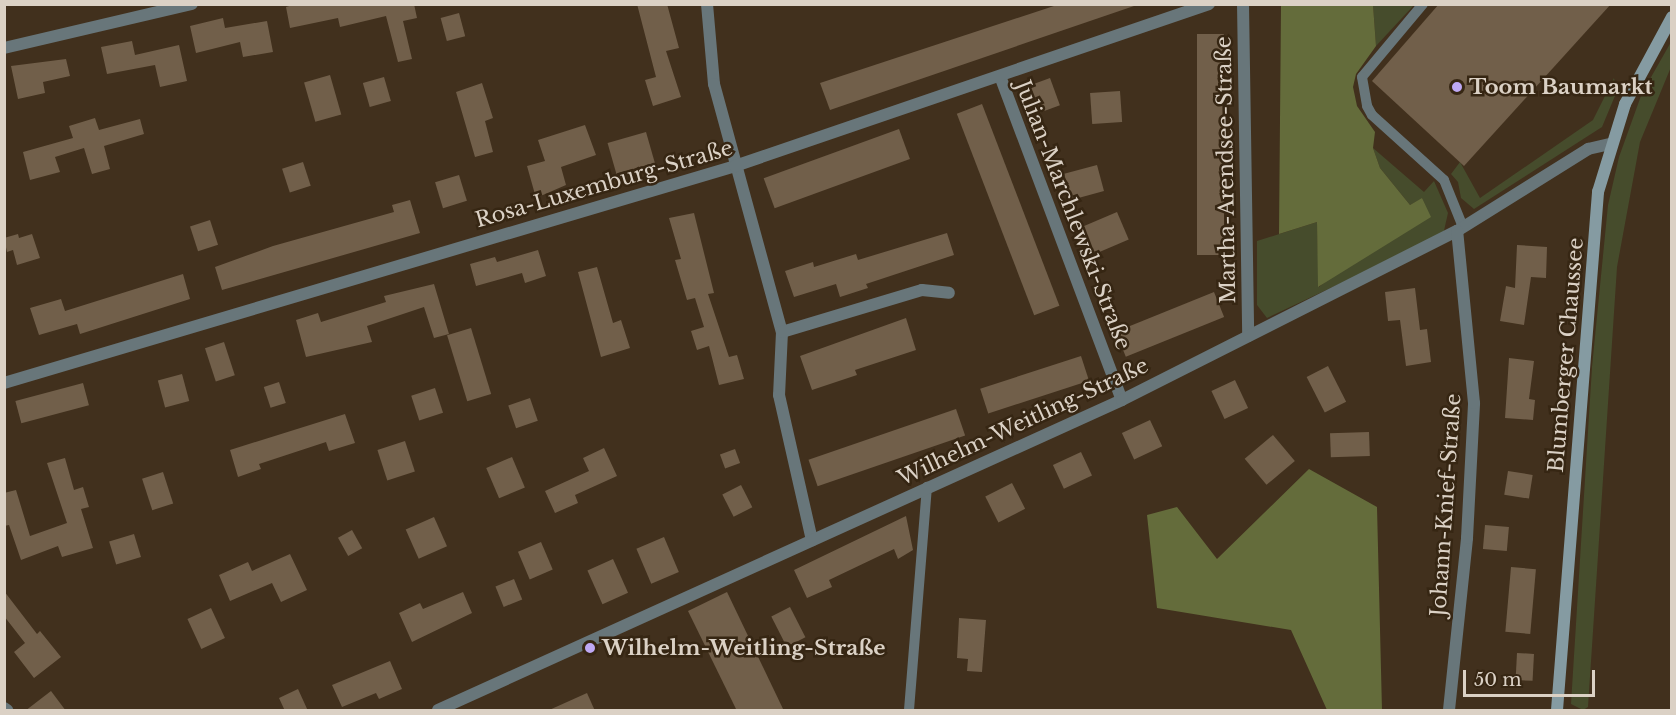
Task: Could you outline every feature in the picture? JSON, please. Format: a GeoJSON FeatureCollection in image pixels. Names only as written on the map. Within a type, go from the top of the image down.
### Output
{"type":"FeatureCollection","features":[{"type":"Feature","properties":{"kind":"main road","name":"Blumberger Chaussee"},"geometry":{"type":"LineString","coordinates":[[1557,711],[1598,192],[1610,144],[1649,53],[1671,17]]}},
{"type":"Feature","properties":{"kind":"street"},"geometry":{"type":"LineString","coordinates":[[4,48],[192,4]]}},
{"type":"Feature","properties":{"kind":"street"},"geometry":{"type":"LineString","coordinates":[[707,4],[714,84],[782,332],[779,395],[812,540]]}},
{"type":"Feature","properties":{"kind":"street","name":"Rosa-Luxemburg-Straße"},"geometry":{"type":"LineString","coordinates":[[4,383],[735,166],[1209,4]]}},
{"type":"Feature","properties":{"kind":"street","name":"Martha-Arendsee-Straße"},"geometry":{"type":"LineString","coordinates":[[1242,4],[1248,336]]}},
{"type":"Feature","properties":{"kind":"street","name":"Julian-Marchlewski-Straße"},"geometry":{"type":"LineString","coordinates":[[1000,76],[1122,400]]}},
{"type":"Feature","properties":{"kind":"street","name":"Wilhelm-Weitling-Straße"},"geometry":{"type":"LineString","coordinates":[[438,711],[1122,400],[1460,229],[1588,149],[1610,144]]}},
{"type":"Feature","properties":{"kind":"street","name":"Johann-Knief-Straße"},"geometry":{"type":"LineString","coordinates":[[1449,711],[1467,538],[1474,403],[1460,229]]}},
{"type":"Feature","properties":{"kind":"street"},"geometry":{"type":"LineString","coordinates":[[782,332],[922,290],[949,293]]}},
{"type":"Feature","properties":{"kind":"lane"},"geometry":{"type":"LineString","coordinates":[[1423,4],[1362,78],[1367,106],[1372,116],[1444,180],[1460,229]]}},
{"type":"Feature","properties":{"kind":"lane"},"geometry":{"type":"LineString","coordinates":[[909,711],[927,488]]}},
{"type":"Feature","properties":{"kind":"green space"},"geometry":{"type":"Polygon","coordinates":[[[1281,5],[1373,5],[1376,46],[1356,74],[1353,87],[1357,106],[1375,132],[1373,148],[1380,168],[1410,205],[1422,198],[1431,217],[1318,287],[1317,222],[1279,234],[1281,5]]]}},
{"type":"Feature","properties":{"kind":"green space"},"geometry":{"type":"Polygon","coordinates":[[[1373,5],[1414,5],[1376,46],[1373,5]]]}},
{"type":"Feature","properties":{"kind":"green space"},"geometry":{"type":"Polygon","coordinates":[[[1671,42],[1671,67],[1640,142],[1617,267],[1588,707],[1583,710],[1571,704],[1592,367],[1608,205],[1619,157],[1642,93],[1671,42]]]}},
{"type":"Feature","properties":{"kind":"green space"},"geometry":{"type":"Polygon","coordinates":[[[1614,78],[1617,91],[1602,127],[1474,209],[1461,198],[1458,182],[1451,174],[1460,162],[1480,198],[1593,120],[1614,78]]]}},
{"type":"Feature","properties":{"kind":"green space"},"geometry":{"type":"Polygon","coordinates":[[[1373,148],[1424,192],[1434,181],[1448,213],[1443,235],[1267,318],[1257,305],[1257,241],[1317,222],[1319,287],[1423,198],[1410,205],[1380,168],[1373,148]]]}},
{"type":"Feature","properties":{"kind":"green space"},"geometry":{"type":"Polygon","coordinates":[[[1309,469],[1377,507],[1382,710],[1327,710],[1291,630],[1157,608],[1147,515],[1177,507],[1217,559],[1309,469]]]}},
{"type":"Feature","properties":{"kind":"building"},"geometry":{"type":"Polygon","coordinates":[[[296,4],[414,4],[417,18],[403,21],[412,59],[398,62],[386,16],[340,27],[338,18],[290,28],[286,7],[296,4]]]}},
{"type":"Feature","properties":{"kind":"building"},"geometry":{"type":"Polygon","coordinates":[[[637,4],[667,4],[679,48],[666,51],[681,97],[653,106],[645,80],[656,77],[637,4]]]}},
{"type":"Feature","properties":{"kind":"building"},"geometry":{"type":"Polygon","coordinates":[[[1060,4],[1134,6],[830,110],[820,83],[1060,4]]]}},
{"type":"Feature","properties":{"kind":"building","name":"Toom Baumarkt"},"geometry":{"type":"Polygon","coordinates":[[[1439,4],[1611,4],[1464,166],[1372,81],[1439,4]]]}},
{"type":"Feature","properties":{"kind":"building"},"geometry":{"type":"Polygon","coordinates":[[[459,13],[465,36],[447,41],[441,18],[459,13]]]}},
{"type":"Feature","properties":{"kind":"building"},"geometry":{"type":"Polygon","coordinates":[[[223,18],[225,28],[267,21],[273,52],[243,57],[240,42],[196,53],[190,26],[223,18]]]}},
{"type":"Feature","properties":{"kind":"building"},"geometry":{"type":"Polygon","coordinates":[[[1197,34],[1224,34],[1224,255],[1197,255],[1197,34]]]}},
{"type":"Feature","properties":{"kind":"building"},"geometry":{"type":"Polygon","coordinates":[[[132,41],[135,55],[179,45],[187,81],[160,87],[155,65],[107,74],[101,47],[132,41]]]}},
{"type":"Feature","properties":{"kind":"building"},"geometry":{"type":"Polygon","coordinates":[[[66,59],[70,76],[43,82],[45,93],[18,99],[11,66],[66,59]]]}},
{"type":"Feature","properties":{"kind":"building"},"geometry":{"type":"Polygon","coordinates":[[[330,75],[341,114],[315,122],[304,82],[330,75]]]}},
{"type":"Feature","properties":{"kind":"building"},"geometry":{"type":"Polygon","coordinates":[[[384,77],[391,101],[370,107],[363,83],[384,77]]]}},
{"type":"Feature","properties":{"kind":"building"},"geometry":{"type":"Polygon","coordinates":[[[1050,78],[1060,105],[1035,114],[1026,87],[1050,78]]]}},
{"type":"Feature","properties":{"kind":"building"},"geometry":{"type":"Polygon","coordinates":[[[482,83],[493,118],[485,121],[493,152],[475,157],[456,92],[482,83]]]}},
{"type":"Feature","properties":{"kind":"building"},"geometry":{"type":"Polygon","coordinates":[[[1120,91],[1122,122],[1092,124],[1090,93],[1120,91]]]}},
{"type":"Feature","properties":{"kind":"building"},"geometry":{"type":"Polygon","coordinates":[[[982,104],[1059,306],[1034,315],[957,114],[982,104]]]}},
{"type":"Feature","properties":{"kind":"building"},"geometry":{"type":"Polygon","coordinates":[[[95,118],[99,130],[140,119],[144,134],[104,146],[110,169],[92,174],[84,148],[55,157],[60,172],[30,180],[23,152],[73,138],[69,126],[95,118]]]}},
{"type":"Feature","properties":{"kind":"building"},"geometry":{"type":"Polygon","coordinates":[[[585,125],[596,155],[561,167],[566,185],[536,198],[527,166],[545,161],[538,140],[585,125]]]}},
{"type":"Feature","properties":{"kind":"building"},"geometry":{"type":"Polygon","coordinates":[[[899,129],[910,159],[775,208],[764,178],[899,129]]]}},
{"type":"Feature","properties":{"kind":"building"},"geometry":{"type":"Polygon","coordinates":[[[646,132],[655,163],[616,174],[608,143],[646,132]]]}},
{"type":"Feature","properties":{"kind":"building"},"geometry":{"type":"Polygon","coordinates":[[[303,162],[311,186],[290,193],[282,169],[303,162]]]}},
{"type":"Feature","properties":{"kind":"building"},"geometry":{"type":"Polygon","coordinates":[[[1097,165],[1104,191],[1071,200],[1064,174],[1097,165]]]}},
{"type":"Feature","properties":{"kind":"building"},"geometry":{"type":"Polygon","coordinates":[[[459,175],[467,201],[443,208],[435,182],[459,175]]]}},
{"type":"Feature","properties":{"kind":"building"},"geometry":{"type":"Polygon","coordinates":[[[410,200],[420,233],[222,290],[215,267],[273,246],[394,212],[392,205],[410,200]]]}},
{"type":"Feature","properties":{"kind":"building"},"geometry":{"type":"Polygon","coordinates":[[[1117,212],[1129,240],[1088,257],[1076,229],[1117,212]]]}},
{"type":"Feature","properties":{"kind":"building"},"geometry":{"type":"Polygon","coordinates":[[[694,213],[714,293],[708,294],[729,357],[737,355],[744,379],[719,385],[709,346],[697,350],[691,331],[704,327],[695,298],[687,300],[675,260],[681,259],[669,218],[694,213]]]}},
{"type":"Feature","properties":{"kind":"building"},"geometry":{"type":"Polygon","coordinates":[[[210,220],[218,245],[198,251],[190,226],[210,220]]]}},
{"type":"Feature","properties":{"kind":"building"},"geometry":{"type":"Polygon","coordinates":[[[947,233],[954,255],[866,284],[868,288],[840,297],[836,284],[794,297],[785,271],[813,262],[814,267],[856,254],[858,260],[947,233]]]}},
{"type":"Feature","properties":{"kind":"building"},"geometry":{"type":"Polygon","coordinates":[[[18,234],[19,238],[32,234],[40,258],[17,265],[13,250],[7,252],[4,238],[18,234]]]}},
{"type":"Feature","properties":{"kind":"building"},"geometry":{"type":"Polygon","coordinates":[[[1517,245],[1547,247],[1546,278],[1531,277],[1524,325],[1500,321],[1506,286],[1515,288],[1517,245]]]}},
{"type":"Feature","properties":{"kind":"building"},"geometry":{"type":"Polygon","coordinates":[[[538,250],[546,276],[525,283],[522,273],[476,286],[470,264],[495,257],[497,262],[538,250]]]}},
{"type":"Feature","properties":{"kind":"building"},"geometry":{"type":"Polygon","coordinates":[[[597,267],[613,323],[621,320],[630,348],[601,357],[578,272],[597,267]]]}},
{"type":"Feature","properties":{"kind":"building"},"geometry":{"type":"Polygon","coordinates":[[[183,274],[190,299],[80,334],[77,324],[39,335],[30,308],[61,299],[65,311],[183,274]]]}},
{"type":"Feature","properties":{"kind":"building"},"geometry":{"type":"Polygon","coordinates":[[[434,284],[449,334],[434,338],[424,307],[367,326],[372,342],[306,357],[296,320],[318,313],[321,322],[386,302],[384,296],[434,284]]]}},
{"type":"Feature","properties":{"kind":"building"},"geometry":{"type":"Polygon","coordinates":[[[1415,288],[1420,330],[1427,329],[1431,362],[1406,366],[1400,320],[1388,321],[1385,292],[1415,288]]]}},
{"type":"Feature","properties":{"kind":"building"},"geometry":{"type":"Polygon","coordinates":[[[1214,292],[1224,317],[1126,357],[1116,332],[1214,292]]]}},
{"type":"Feature","properties":{"kind":"building"},"geometry":{"type":"Polygon","coordinates":[[[906,318],[916,350],[855,370],[857,375],[812,390],[800,356],[906,318]]]}},
{"type":"Feature","properties":{"kind":"building"},"geometry":{"type":"Polygon","coordinates":[[[471,328],[491,394],[467,401],[447,335],[471,328]]]}},
{"type":"Feature","properties":{"kind":"building"},"geometry":{"type":"Polygon","coordinates":[[[224,342],[235,375],[216,381],[205,348],[224,342]]]}},
{"type":"Feature","properties":{"kind":"building"},"geometry":{"type":"Polygon","coordinates":[[[1081,356],[1089,381],[988,413],[980,389],[1081,356]]]}},
{"type":"Feature","properties":{"kind":"building"},"geometry":{"type":"Polygon","coordinates":[[[1509,358],[1534,361],[1529,399],[1535,400],[1533,420],[1505,418],[1509,358]]]}},
{"type":"Feature","properties":{"kind":"building"},"geometry":{"type":"Polygon","coordinates":[[[1328,366],[1346,402],[1325,413],[1307,377],[1328,366]]]}},
{"type":"Feature","properties":{"kind":"building"},"geometry":{"type":"Polygon","coordinates":[[[182,374],[189,401],[165,408],[158,380],[182,374]]]}},
{"type":"Feature","properties":{"kind":"building"},"geometry":{"type":"Polygon","coordinates":[[[1235,380],[1248,408],[1225,419],[1211,391],[1235,380]]]}},
{"type":"Feature","properties":{"kind":"building"},"geometry":{"type":"Polygon","coordinates":[[[279,382],[286,403],[271,408],[264,387],[279,382]]]}},
{"type":"Feature","properties":{"kind":"building"},"geometry":{"type":"Polygon","coordinates":[[[83,383],[89,405],[21,423],[15,401],[83,383]]]}},
{"type":"Feature","properties":{"kind":"building"},"geometry":{"type":"Polygon","coordinates":[[[435,388],[443,413],[419,420],[411,396],[435,388]]]}},
{"type":"Feature","properties":{"kind":"building"},"geometry":{"type":"Polygon","coordinates":[[[530,398],[538,421],[516,428],[508,405],[530,398]]]}},
{"type":"Feature","properties":{"kind":"building"},"geometry":{"type":"Polygon","coordinates":[[[956,409],[965,435],[818,486],[808,460],[956,409]]]}},
{"type":"Feature","properties":{"kind":"building"},"geometry":{"type":"Polygon","coordinates":[[[345,414],[355,443],[329,451],[326,442],[259,464],[261,469],[238,477],[230,450],[345,414]]]}},
{"type":"Feature","properties":{"kind":"building"},"geometry":{"type":"Polygon","coordinates":[[[1150,420],[1162,446],[1134,459],[1122,433],[1150,420]]]}},
{"type":"Feature","properties":{"kind":"building"},"geometry":{"type":"Polygon","coordinates":[[[1369,432],[1370,456],[1331,457],[1330,433],[1369,432]]]}},
{"type":"Feature","properties":{"kind":"building"},"geometry":{"type":"Polygon","coordinates":[[[1273,435],[1295,461],[1267,485],[1245,459],[1273,435]]]}},
{"type":"Feature","properties":{"kind":"building"},"geometry":{"type":"Polygon","coordinates":[[[405,441],[415,471],[387,480],[377,450],[405,441]]]}},
{"type":"Feature","properties":{"kind":"building"},"geometry":{"type":"Polygon","coordinates":[[[604,448],[617,476],[575,495],[578,503],[555,513],[545,491],[589,471],[583,458],[604,448]]]}},
{"type":"Feature","properties":{"kind":"building"},"geometry":{"type":"Polygon","coordinates":[[[735,449],[740,463],[725,469],[720,454],[735,449]]]}},
{"type":"Feature","properties":{"kind":"building"},"geometry":{"type":"Polygon","coordinates":[[[1081,452],[1092,476],[1064,489],[1053,465],[1081,452]]]}},
{"type":"Feature","properties":{"kind":"building"},"geometry":{"type":"Polygon","coordinates":[[[512,457],[525,487],[499,498],[486,468],[512,457]]]}},
{"type":"Feature","properties":{"kind":"building"},"geometry":{"type":"Polygon","coordinates":[[[65,458],[74,490],[83,487],[89,507],[81,509],[93,548],[62,557],[58,546],[21,560],[9,525],[4,526],[4,493],[16,490],[30,536],[67,523],[47,463],[65,458]]]}},
{"type":"Feature","properties":{"kind":"building"},"geometry":{"type":"Polygon","coordinates":[[[1508,471],[1533,475],[1529,499],[1504,495],[1508,471]]]}},
{"type":"Feature","properties":{"kind":"building"},"geometry":{"type":"Polygon","coordinates":[[[163,472],[173,503],[152,510],[142,479],[163,472]]]}},
{"type":"Feature","properties":{"kind":"building"},"geometry":{"type":"Polygon","coordinates":[[[1012,483],[1025,509],[998,522],[985,497],[1012,483]]]}},
{"type":"Feature","properties":{"kind":"building"},"geometry":{"type":"Polygon","coordinates":[[[741,485],[752,507],[734,517],[722,495],[741,485]]]}},
{"type":"Feature","properties":{"kind":"building"},"geometry":{"type":"Polygon","coordinates":[[[906,516],[913,550],[898,559],[894,549],[829,580],[832,587],[807,598],[794,570],[906,516]]]}},
{"type":"Feature","properties":{"kind":"building"},"geometry":{"type":"Polygon","coordinates":[[[434,517],[447,546],[419,559],[406,530],[434,517]]]}},
{"type":"Feature","properties":{"kind":"building"},"geometry":{"type":"Polygon","coordinates":[[[1485,525],[1509,527],[1507,551],[1483,549],[1485,525]]]}},
{"type":"Feature","properties":{"kind":"building"},"geometry":{"type":"Polygon","coordinates":[[[352,530],[362,548],[348,556],[338,538],[352,530]]]}},
{"type":"Feature","properties":{"kind":"building"},"geometry":{"type":"Polygon","coordinates":[[[134,534],[141,557],[116,565],[109,542],[134,534]]]}},
{"type":"Feature","properties":{"kind":"building"},"geometry":{"type":"Polygon","coordinates":[[[664,537],[679,572],[651,584],[636,549],[664,537]]]}},
{"type":"Feature","properties":{"kind":"building"},"geometry":{"type":"Polygon","coordinates":[[[541,542],[553,570],[530,579],[518,552],[541,542]]]}},
{"type":"Feature","properties":{"kind":"building"},"geometry":{"type":"Polygon","coordinates":[[[290,554],[307,590],[281,602],[272,583],[230,601],[219,575],[248,562],[252,571],[290,554]]]}},
{"type":"Feature","properties":{"kind":"building"},"geometry":{"type":"Polygon","coordinates":[[[613,559],[628,593],[602,604],[587,570],[613,559]]]}},
{"type":"Feature","properties":{"kind":"building"},"geometry":{"type":"Polygon","coordinates":[[[1511,567],[1536,569],[1530,634],[1505,632],[1511,567]]]}},
{"type":"Feature","properties":{"kind":"building"},"geometry":{"type":"Polygon","coordinates":[[[514,579],[522,599],[504,607],[495,586],[514,579]]]}},
{"type":"Feature","properties":{"kind":"building"},"geometry":{"type":"Polygon","coordinates":[[[4,591],[37,634],[40,631],[61,657],[34,678],[14,652],[25,643],[4,616],[4,591]]]}},
{"type":"Feature","properties":{"kind":"building"},"geometry":{"type":"Polygon","coordinates":[[[463,592],[472,613],[412,642],[399,613],[420,603],[423,609],[463,592]]]}},
{"type":"Feature","properties":{"kind":"building"},"geometry":{"type":"Polygon","coordinates":[[[727,592],[784,711],[737,711],[688,611],[727,592]]]}},
{"type":"Feature","properties":{"kind":"building"},"geometry":{"type":"Polygon","coordinates":[[[790,607],[805,637],[787,647],[771,617],[790,607]]]}},
{"type":"Feature","properties":{"kind":"building"},"geometry":{"type":"Polygon","coordinates":[[[211,608],[225,638],[201,649],[187,619],[211,608]]]}},
{"type":"Feature","properties":{"kind":"building"},"geometry":{"type":"Polygon","coordinates":[[[959,618],[986,620],[982,672],[967,671],[968,659],[957,658],[959,618]]]}},
{"type":"Feature","properties":{"kind":"building"},"geometry":{"type":"Polygon","coordinates":[[[1517,653],[1534,654],[1533,681],[1516,680],[1517,653]]]}},
{"type":"Feature","properties":{"kind":"building"},"geometry":{"type":"Polygon","coordinates":[[[390,661],[402,689],[379,699],[376,693],[342,707],[332,685],[390,661]]]}},
{"type":"Feature","properties":{"kind":"building"},"geometry":{"type":"Polygon","coordinates":[[[298,689],[308,711],[285,711],[279,698],[298,689]]]}},
{"type":"Feature","properties":{"kind":"building"},"geometry":{"type":"Polygon","coordinates":[[[51,691],[66,711],[25,711],[51,691]]]}},
{"type":"Feature","properties":{"kind":"building"},"geometry":{"type":"Polygon","coordinates":[[[587,693],[595,711],[547,711],[587,693]]]}},
{"type":"Feature","properties":{"kind":"place","name":"Toom Baumarkt"},"geometry":{"type":"Point","coordinates":[1457,87]}},
{"type":"Feature","properties":{"kind":"place","name":"Wilhelm-Weitling-Straße"},"geometry":{"type":"Point","coordinates":[590,648]}}]}
